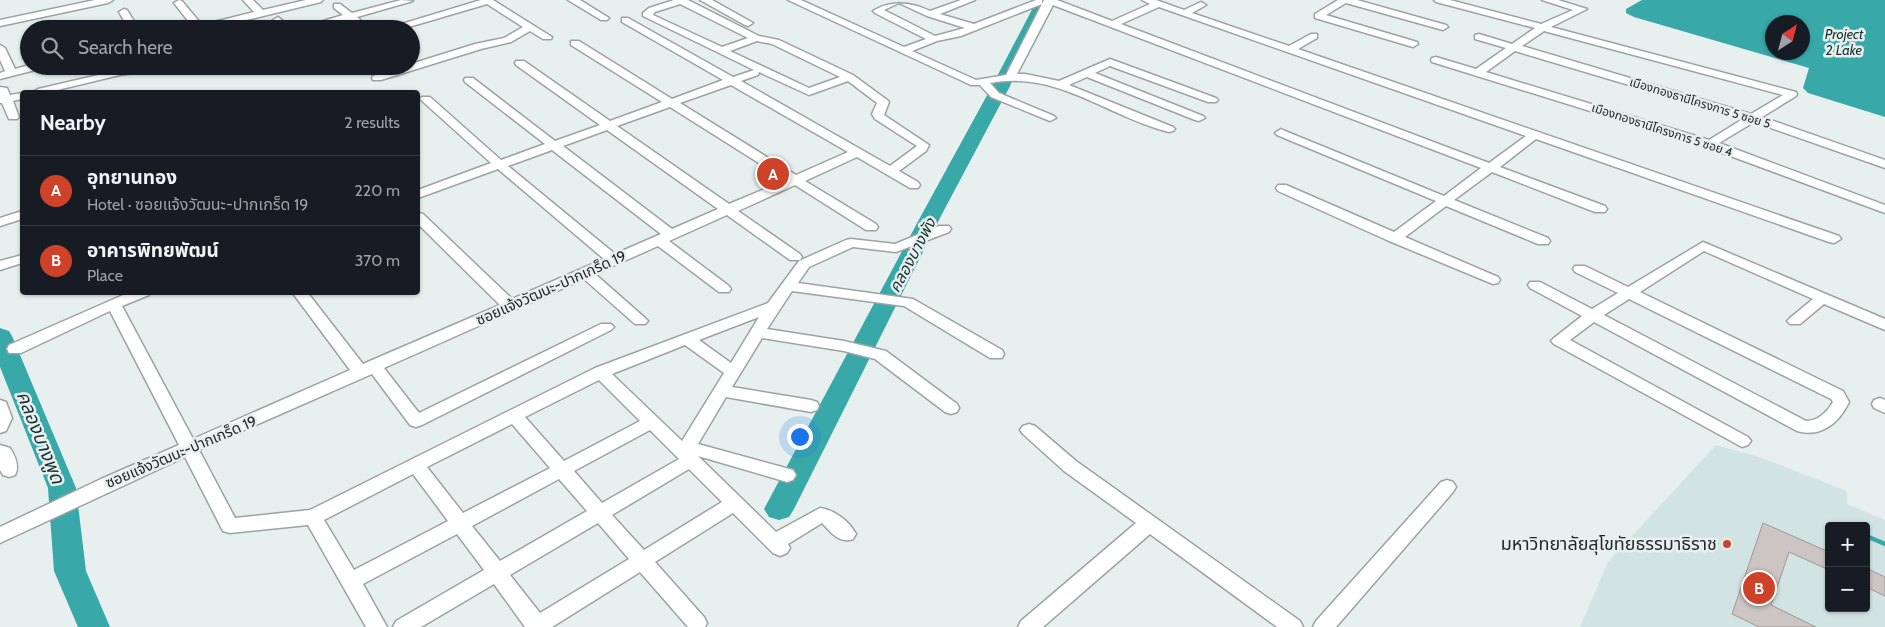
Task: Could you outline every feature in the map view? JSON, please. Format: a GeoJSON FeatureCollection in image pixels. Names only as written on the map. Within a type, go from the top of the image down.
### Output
{"type":"FeatureCollection","features":[{"type":"Feature","properties":{"kind":"street"},"geometry":{"type":"LineString","coordinates":[[0,24],[108,0]]}},
{"type":"Feature","properties":{"kind":"street"},"geometry":{"type":"LineString","coordinates":[[248,0],[260,13]]}},
{"type":"Feature","properties":{"kind":"street"},"geometry":{"type":"LineString","coordinates":[[231,20],[317,0]]}},
{"type":"Feature","properties":{"kind":"street"},"geometry":{"type":"LineString","coordinates":[[420,20],[488,0],[547,37]]}},
{"type":"Feature","properties":{"kind":"street"},"geometry":{"type":"LineString","coordinates":[[574,0],[604,18]]}},
{"type":"Feature","properties":{"kind":"street"},"geometry":{"type":"LineString","coordinates":[[849,77],[809,92],[648,16],[648,13],[682,0],[756,38],[775,42],[849,77],[862,89],[884,102],[878,114],[880,117],[921,141],[923,145],[922,148],[894,169]]}},
{"type":"Feature","properties":{"kind":"street"},"geometry":{"type":"LineString","coordinates":[[705,0],[769,34],[775,42]]}},
{"type":"Feature","properties":{"kind":"street"},"geometry":{"type":"LineString","coordinates":[[793,0],[975,83],[1025,77],[1060,85],[1169,129]]}},
{"type":"Feature","properties":{"kind":"street"},"geometry":{"type":"LineString","coordinates":[[934,39],[878,11],[883,6],[900,0],[930,14],[973,27]]}},
{"type":"Feature","properties":{"kind":"street"},"geometry":{"type":"LineString","coordinates":[[930,14],[970,0]]}},
{"type":"Feature","properties":{"kind":"street"},"geometry":{"type":"LineString","coordinates":[[1413,44],[1318,16],[1330,4],[1346,0],[1443,27]]}},
{"type":"Feature","properties":{"kind":"street"},"geometry":{"type":"LineString","coordinates":[[1439,0],[1792,94],[1710,144]]}},
{"type":"Feature","properties":{"kind":"street"},"geometry":{"type":"LineString","coordinates":[[1477,73],[1543,27],[1582,9],[1547,0]]}},
{"type":"Feature","properties":{"kind":"street"},"geometry":{"type":"LineString","coordinates":[[905,50],[934,39],[948,37],[1046,1],[1112,24],[1600,209]]}},
{"type":"Feature","properties":{"kind":"street"},"geometry":{"type":"LineString","coordinates":[[1010,78],[1046,1]]}},
{"type":"Feature","properties":{"kind":"street"},"geometry":{"type":"LineString","coordinates":[[1112,24],[1152,2],[1834,239]]}},
{"type":"Feature","properties":{"kind":"street"},"geometry":{"type":"LineString","coordinates":[[179,3],[192,20]]}},
{"type":"Feature","properties":{"kind":"street"},"geometry":{"type":"LineString","coordinates":[[335,20],[410,3]]}},
{"type":"Feature","properties":{"kind":"street"},"geometry":{"type":"LineString","coordinates":[[1184,13],[1201,5]]}},
{"type":"Feature","properties":{"kind":"street"},"geometry":{"type":"LineString","coordinates":[[337,6],[354,20]]}},
{"type":"Feature","properties":{"kind":"street"},"geometry":{"type":"LineString","coordinates":[[124,12],[129,20]]}},
{"type":"Feature","properties":{"kind":"street"},"geometry":{"type":"LineString","coordinates":[[625,20],[914,185]]}},
{"type":"Feature","properties":{"kind":"street"},"geometry":{"type":"LineString","coordinates":[[420,65],[479,46],[508,40],[530,27]]}},
{"type":"Feature","properties":{"kind":"street"},"geometry":{"type":"LineString","coordinates":[[1290,50],[1314,36]]}},
{"type":"Feature","properties":{"kind":"street"},"geometry":{"type":"LineString","coordinates":[[721,51],[756,38]]}},
{"type":"Feature","properties":{"kind":"street","name":"เมืองทองธานีโครงการ 5 ซอย 5"},"geometry":{"type":"LineString","coordinates":[[1479,38],[1753,118],[1885,164]]}},
{"type":"Feature","properties":{"kind":"street"},"geometry":{"type":"LineString","coordinates":[[575,43],[871,227]]}},
{"type":"Feature","properties":{"kind":"street"},"geometry":{"type":"LineString","coordinates":[[0,48],[5,74],[20,70]]}},
{"type":"Feature","properties":{"kind":"street","name":"เมืองทองธานีโครงการ 5 ซอย 4"},"geometry":{"type":"LineString","coordinates":[[1436,60],[1710,144],[1885,209]]}},
{"type":"Feature","properties":{"kind":"street"},"geometry":{"type":"LineString","coordinates":[[1060,85],[1110,62],[1212,100]]}},
{"type":"Feature","properties":{"kind":"street"},"geometry":{"type":"LineString","coordinates":[[520,63],[795,257]]}},
{"type":"Feature","properties":{"kind":"street"},"geometry":{"type":"LineString","coordinates":[[420,193],[754,73]]}},
{"type":"Feature","properties":{"kind":"street"},"geometry":{"type":"LineString","coordinates":[[1086,73],[1199,118]]}},
{"type":"Feature","properties":{"kind":"street"},"geometry":{"type":"LineString","coordinates":[[80,75],[88,90]]}},
{"type":"Feature","properties":{"kind":"street"},"geometry":{"type":"LineString","coordinates":[[47,90],[109,75]]}},
{"type":"Feature","properties":{"kind":"street"},"geometry":{"type":"LineString","coordinates":[[377,78],[387,75]]}},
{"type":"Feature","properties":{"kind":"street"},"geometry":{"type":"LineString","coordinates":[[470,80],[554,144],[724,289]]}},
{"type":"Feature","properties":{"kind":"street"},"geometry":{"type":"LineString","coordinates":[[983,82],[998,96],[1050,118]]}},
{"type":"Feature","properties":{"kind":"street"},"geometry":{"type":"LineString","coordinates":[[5,105],[20,97]]}},
{"type":"Feature","properties":{"kind":"street"},"geometry":{"type":"LineString","coordinates":[[426,99],[499,164],[614,260]]}},
{"type":"Feature","properties":{"kind":"street"},"geometry":{"type":"LineString","coordinates":[[1281,133],[1543,241]]}},
{"type":"Feature","properties":{"kind":"street"},"geometry":{"type":"LineString","coordinates":[[1394,238],[1490,166],[1535,135]]}},
{"type":"Feature","properties":{"kind":"street","name":"ซอยแจ้งวัฒนะ-ปากเกร็ด 19"},"geometry":{"type":"LineString","coordinates":[[0,536],[107,484],[188,450],[859,152]]}},
{"type":"Feature","properties":{"kind":"street"},"geometry":{"type":"LineString","coordinates":[[1282,188],[1493,280]]}},
{"type":"Feature","properties":{"kind":"street"},"geometry":{"type":"LineString","coordinates":[[0,222],[20,216]]}},
{"type":"Feature","properties":{"kind":"street"},"geometry":{"type":"LineString","coordinates":[[420,219],[510,306]]}},
{"type":"Feature","properties":{"kind":"street"},"geometry":{"type":"LineString","coordinates":[[403,627],[600,513],[687,453],[721,391],[773,306],[790,286],[804,264],[851,244],[896,248],[944,229]]}},
{"type":"Feature","properties":{"kind":"street"},"geometry":{"type":"LineString","coordinates":[[1742,441],[1559,341],[1594,316],[1703,246],[1885,325]]}},
{"type":"Feature","properties":{"kind":"street"},"geometry":{"type":"LineString","coordinates":[[0,266],[20,261]]}},
{"type":"Feature","properties":{"kind":"street"},"geometry":{"type":"LineString","coordinates":[[1535,285],[1803,427],[1819,426],[1830,418],[1838,408],[1840,402],[1837,395],[1580,269]]}},
{"type":"Feature","properties":{"kind":"street"},"geometry":{"type":"LineString","coordinates":[[585,273],[640,320]]}},
{"type":"Feature","properties":{"kind":"street"},"geometry":{"type":"LineString","coordinates":[[790,286],[908,302],[996,354]]}},
{"type":"Feature","properties":{"kind":"street"},"geometry":{"type":"LineString","coordinates":[[15,350],[136,295]]}},
{"type":"Feature","properties":{"kind":"street"},"geometry":{"type":"LineString","coordinates":[[302,295],[416,421],[606,327]]}},
{"type":"Feature","properties":{"kind":"street"},"geometry":{"type":"LineString","coordinates":[[1796,320],[1823,298]]}},
{"type":"Feature","properties":{"kind":"street"},"geometry":{"type":"LineString","coordinates":[[114,304],[188,450],[230,526],[314,517],[601,372],[773,306]]}},
{"type":"Feature","properties":{"kind":"street"},"geometry":{"type":"LineString","coordinates":[[757,332],[844,346],[880,355],[951,408]]}},
{"type":"Feature","properties":{"kind":"street"},"geometry":{"type":"LineString","coordinates":[[687,339],[733,372]]}},
{"type":"Feature","properties":{"kind":"street"},"geometry":{"type":"LineString","coordinates":[[601,372],[687,453],[778,545],[820,515],[827,516],[846,534]]}},
{"type":"Feature","properties":{"kind":"street"},"geometry":{"type":"LineString","coordinates":[[721,391],[811,406]]}},
{"type":"Feature","properties":{"kind":"street"},"geometry":{"type":"LineString","coordinates":[[0,406],[4,418],[0,426]]}},
{"type":"Feature","properties":{"kind":"street"},"geometry":{"type":"LineString","coordinates":[[514,416],[697,623]]}},
{"type":"Feature","properties":{"kind":"street"},"geometry":{"type":"LineString","coordinates":[[351,581],[652,422]]}},
{"type":"Feature","properties":{"kind":"street"},"geometry":{"type":"LineString","coordinates":[[1029,430],[1070,466],[1293,627]]}},
{"type":"Feature","properties":{"kind":"street"},"geometry":{"type":"LineString","coordinates":[[0,451],[4,452],[7,457],[9,470]]}},
{"type":"Feature","properties":{"kind":"street"},"geometry":{"type":"LineString","coordinates":[[687,453],[787,475]]}},
{"type":"Feature","properties":{"kind":"street"},"geometry":{"type":"LineString","coordinates":[[416,465],[536,627],[735,503]]}},
{"type":"Feature","properties":{"kind":"street"},"geometry":{"type":"LineString","coordinates":[[1323,627],[1447,487]]}},
{"type":"Feature","properties":{"kind":"street"},"geometry":{"type":"LineString","coordinates":[[314,517],[377,627]]}},
{"type":"Feature","properties":{"kind":"street"},"geometry":{"type":"LineString","coordinates":[[1028,627],[1148,524]]}},
{"type":"Feature","properties":{"kind":"shaded area","name":"มหาวิทยาลัยสุโขทัยธรรมาธิราช"},"geometry":{"type":"Polygon","coordinates":[[[1716,445],[1759,457],[1847,491],[1847,504],[1885,520],[1885,627],[1580,627],[1608,562],[1716,445]]]}},
{"type":"Feature","properties":{"kind":"water","name":"Project 2 Lake"},"geometry":{"type":"Polygon","coordinates":[[[1642,0],[1885,0],[1885,117],[1808,93],[1803,88],[1809,68],[1782,60],[1810,60],[1810,15],[1765,15],[1765,55],[1634,17],[1626,13],[1626,9],[1642,0]]]}},
{"type":"Feature","properties":{"kind":"building"},"geometry":{"type":"Polygon","coordinates":[[[1763,523],[1825,550],[1825,568],[1789,552],[1771,605],[1816,627],[1759,627],[1732,614],[1763,523]]]}},
{"type":"Feature","properties":{"kind":"building"},"geometry":{"type":"Polygon","coordinates":[[[1870,570],[1885,577],[1885,596],[1870,589],[1870,570]]]}},
{"type":"Feature","properties":{"kind":"waterway","name":"คลองบางพัง"},"geometry":{"type":"LineString","coordinates":[[779,509],[932,214],[1000,88],[1044,0]]}},
{"type":"Feature","properties":{"kind":"waterway","name":"คลองบางพูด"},"geometry":{"type":"LineString","coordinates":[[0,336],[62,488],[70,571],[94,627]]}},
{"type":"Feature","properties":{"kind":"waterway"},"geometry":{"type":"LineString","coordinates":[[1870,538],[1885,544]]}},
{"type":"Feature","properties":{"kind":"place","name":"อุทยานทอง"},"geometry":{"type":"Point","coordinates":[773,174]}},
{"type":"Feature","properties":{"kind":"place","name":"มหาวิทยาลัยสุโขทัยธรรมาธิราช"},"geometry":{"type":"Point","coordinates":[1727,544]}},
{"type":"Feature","properties":{"kind":"place","name":"อาคารพิทยพัฒน์"},"geometry":{"type":"Point","coordinates":[1759,588]}}]}
